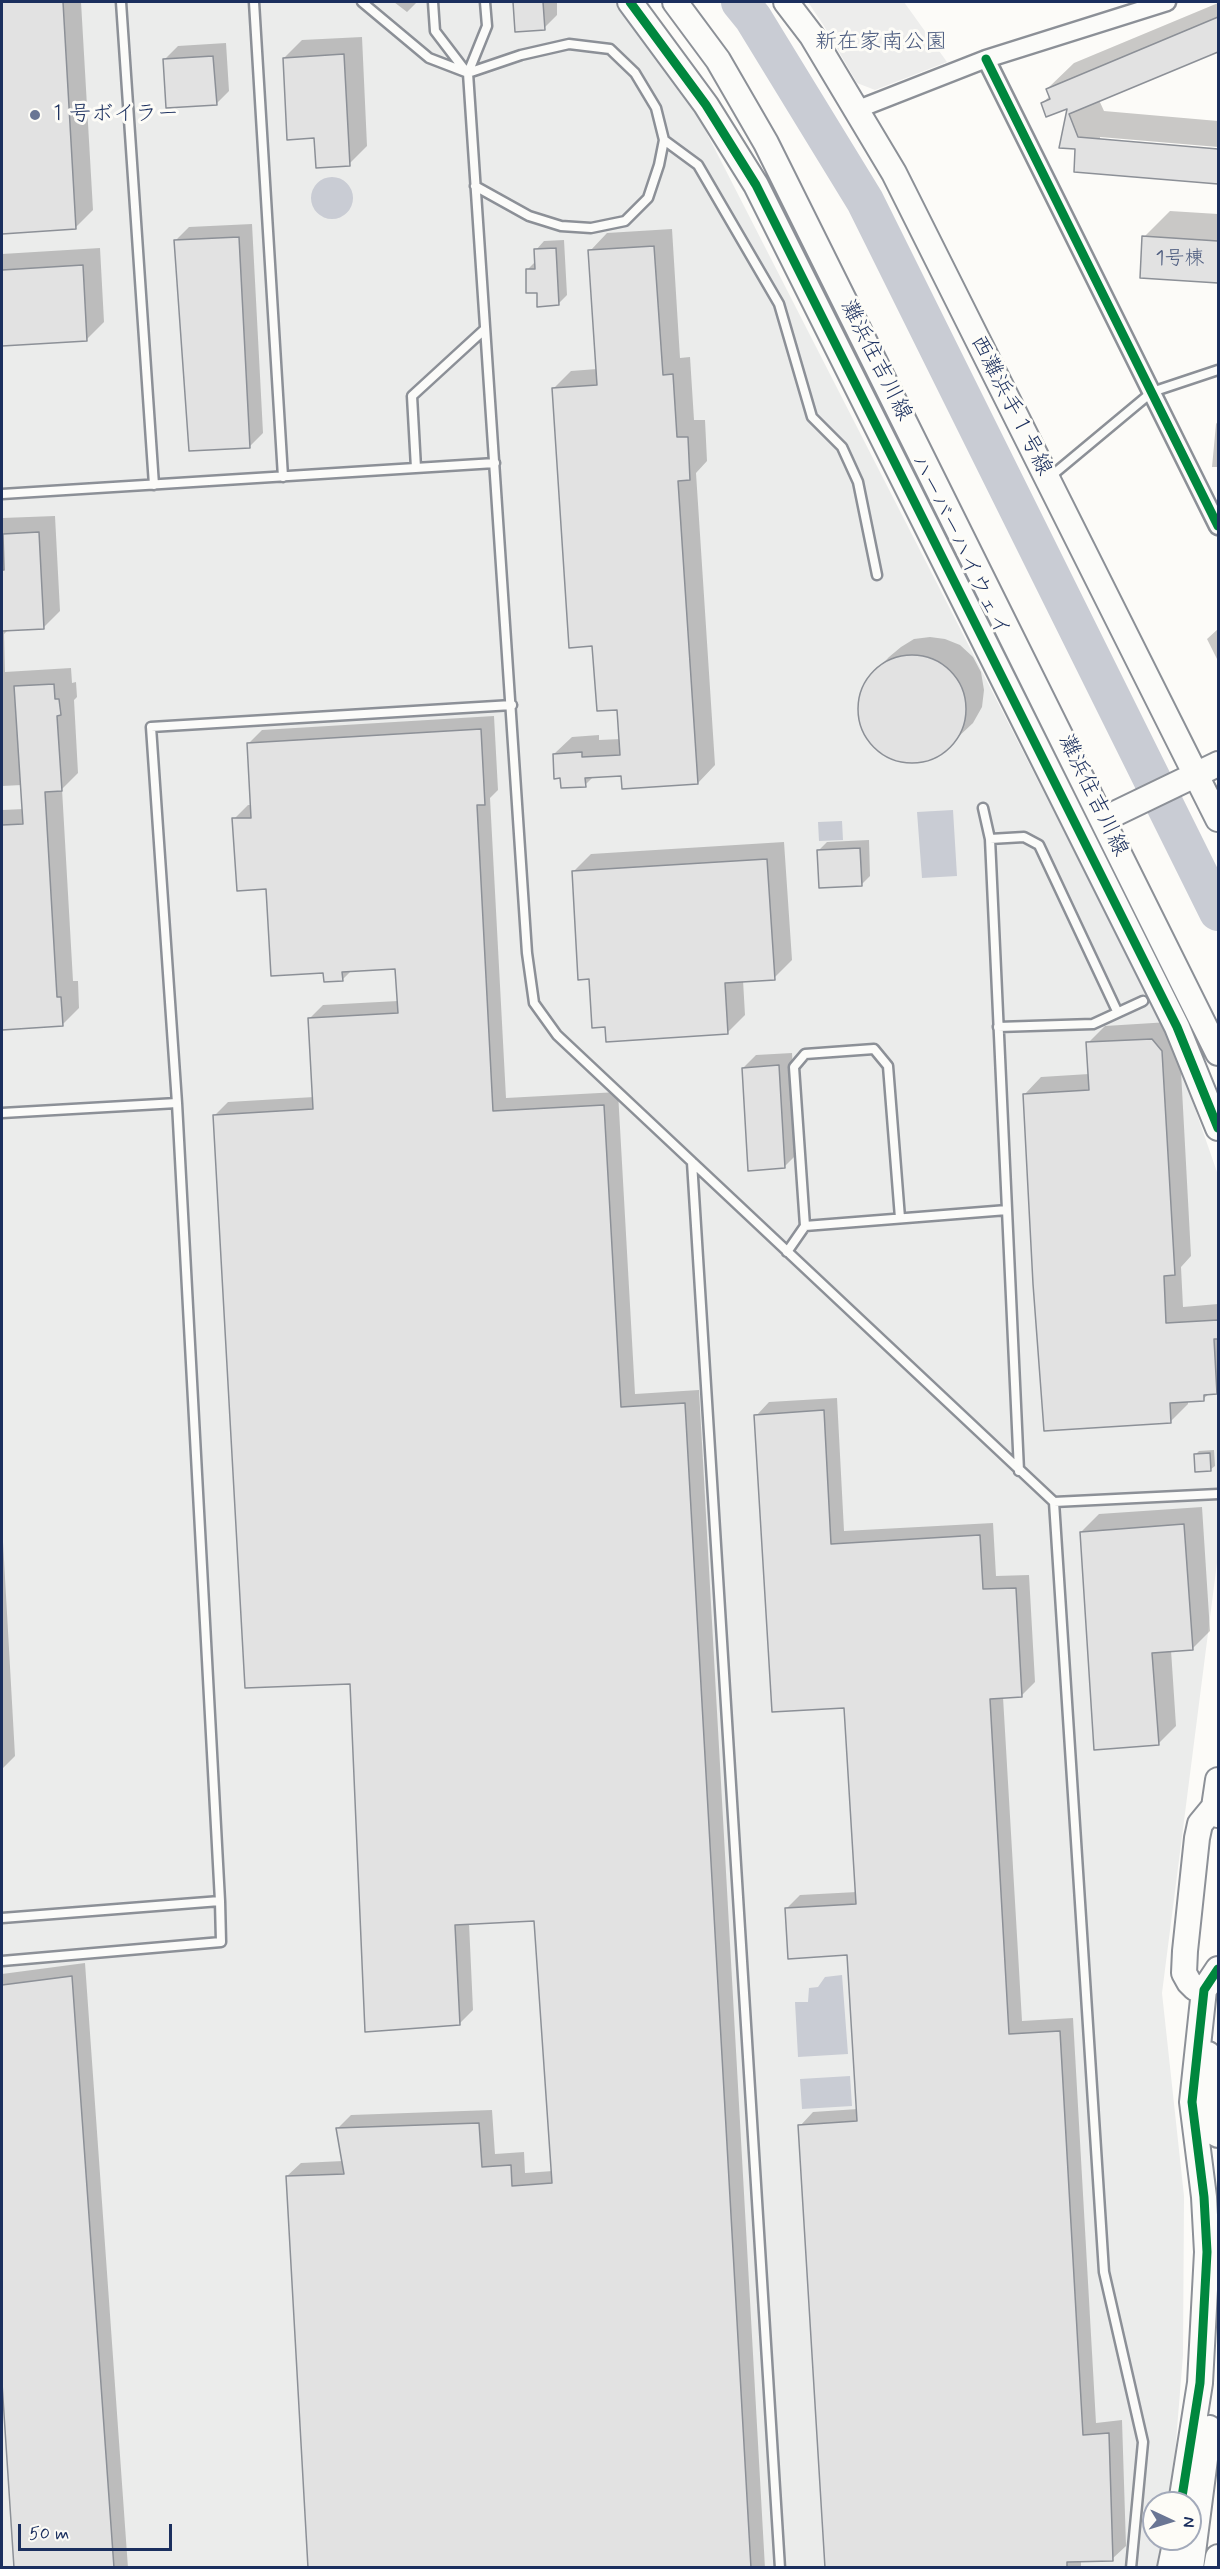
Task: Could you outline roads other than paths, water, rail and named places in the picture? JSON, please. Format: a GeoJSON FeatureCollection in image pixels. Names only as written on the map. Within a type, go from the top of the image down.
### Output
{"type":"FeatureCollection","features":[{"type":"Feature","properties":{"kind":"street","name":"ハーバーハイウェイ"},"geometry":{"type":"LineString","coordinates":[[630,2],[706,105],[761,195],[1177,1027],[1218,1128]]}},
{"type":"Feature","properties":{"kind":"street","name":"ハーバーハイウェイ"},"geometry":{"type":"LineString","coordinates":[[645,2],[718,102],[781,206],[1182,1010],[1218,1093]]}},
{"type":"Feature","properties":{"kind":"street","name":"灘浜住吉川線"},"geometry":{"type":"LineString","coordinates":[[675,2],[718,60],[766,143],[1104,819],[1218,1053]]}},
{"type":"Feature","properties":{"kind":"street","name":"西灘浜手１号線"},"geometry":{"type":"LineString","coordinates":[[786,2],[812,36],[894,173],[1218,819]]}},
{"type":"Feature","properties":{"kind":"street"},"geometry":{"type":"LineString","coordinates":[[856,110],[986,59],[1167,2]]}},
{"type":"Feature","properties":{"kind":"street"},"geometry":{"type":"LineString","coordinates":[[986,59],[1218,526]]}},
{"type":"Feature","properties":{"kind":"street"},"geometry":{"type":"LineString","coordinates":[[1104,819],[1218,764]]}},
{"type":"Feature","properties":{"kind":"street"},"geometry":{"type":"LineString","coordinates":[[1218,1780],[1216,1811],[1200,1824],[1197,1838],[1184,1973],[1195,1988],[1204,1990],[1218,2013]]}},
{"type":"Feature","properties":{"kind":"street"},"geometry":{"type":"LineString","coordinates":[[1183,2491],[1200,2383],[1206,2278],[1206,2224],[1192,2102],[1204,1990],[1218,1969]]}},
{"type":"Feature","properties":{"kind":"street"},"geometry":{"type":"LineString","coordinates":[[1204,1990],[1212,2102],[1218,2135]]}},
{"type":"Feature","properties":{"kind":"street"},"geometry":{"type":"LineString","coordinates":[[1191,2568],[1202,2489],[1218,2324]]}},
{"type":"Feature","properties":{"kind":"street"},"geometry":{"type":"LineString","coordinates":[[1170,2568],[1174,2551]]}},
{"type":"Feature","properties":{"kind":"street"},"geometry":{"type":"LineString","coordinates":[[1216,2568],[1218,2557]]}},
{"type":"Feature","properties":{"kind":"lane"},"geometry":{"type":"LineString","coordinates":[[121,2],[154,485]]}},
{"type":"Feature","properties":{"kind":"lane"},"geometry":{"type":"LineString","coordinates":[[254,2],[283,477]]}},
{"type":"Feature","properties":{"kind":"lane"},"geometry":{"type":"LineString","coordinates":[[362,2],[429,58],[468,73],[521,56],[570,44],[610,50],[635,73],[656,108],[664,140],[659,165],[648,198],[625,221],[591,228],[561,226],[529,216],[475,186]]}},
{"type":"Feature","properties":{"kind":"lane"},"geometry":{"type":"LineString","coordinates":[[433,2],[435,31],[468,73]]}},
{"type":"Feature","properties":{"kind":"lane"},"geometry":{"type":"LineString","coordinates":[[485,2],[487,26],[468,73],[512,705],[526,953],[534,1003],[557,1035],[1019,1472],[1054,1502],[1218,1494]]}},
{"type":"Feature","properties":{"kind":"lane"},"geometry":{"type":"LineString","coordinates":[[664,140],[698,165],[779,304],[813,417],[842,447],[858,482],[877,575]]}},
{"type":"Feature","properties":{"kind":"lane"},"geometry":{"type":"LineString","coordinates":[[416,468],[412,396],[486,330]]}},
{"type":"Feature","properties":{"kind":"lane"},"geometry":{"type":"LineString","coordinates":[[1047,479],[1152,392],[1218,370]]}},
{"type":"Feature","properties":{"kind":"lane"},"geometry":{"type":"LineString","coordinates":[[2,494],[495,463]]}},
{"type":"Feature","properties":{"kind":"lane"},"geometry":{"type":"LineString","coordinates":[[2,1961],[221,1942],[177,1102],[151,727],[512,705]]}},
{"type":"Feature","properties":{"kind":"lane"},"geometry":{"type":"LineString","coordinates":[[983,808],[990,839],[1019,1472]]}},
{"type":"Feature","properties":{"kind":"lane"},"geometry":{"type":"LineString","coordinates":[[990,839],[1024,837],[1039,845],[1117,1011]]}},
{"type":"Feature","properties":{"kind":"lane"},"geometry":{"type":"LineString","coordinates":[[998,1027],[1093,1024],[1143,1001]]}},
{"type":"Feature","properties":{"kind":"lane"},"geometry":{"type":"LineString","coordinates":[[787,1252],[805,1226],[794,1067],[805,1054],[874,1049],[888,1066],[900,1218]]}},
{"type":"Feature","properties":{"kind":"lane"},"geometry":{"type":"LineString","coordinates":[[2,1113],[177,1102]]}},
{"type":"Feature","properties":{"kind":"lane"},"geometry":{"type":"LineString","coordinates":[[692,1162],[780,2568]]}},
{"type":"Feature","properties":{"kind":"lane"},"geometry":{"type":"LineString","coordinates":[[805,1226],[1006,1210]]}},
{"type":"Feature","properties":{"kind":"lane"},"geometry":{"type":"LineString","coordinates":[[1054,1502],[1104,2272],[1143,2442],[1131,2568]]}},
{"type":"Feature","properties":{"kind":"lane"},"geometry":{"type":"LineString","coordinates":[[2,1918],[220,1901]]}},
{"type":"Feature","properties":{"kind":"waterway"},"geometry":{"type":"LineString","coordinates":[[740,2],[753,18],[865,201],[1218,912]]}},
{"type":"Feature","properties":{"kind":"place","name":"１号ボイラー"},"geometry":{"type":"Point","coordinates":[35,115]}},
{"type":"Feature","properties":{"kind":"park label","name":"新在家南公園"},"geometry":{"type":"Point","coordinates":[881,43]}}]}
